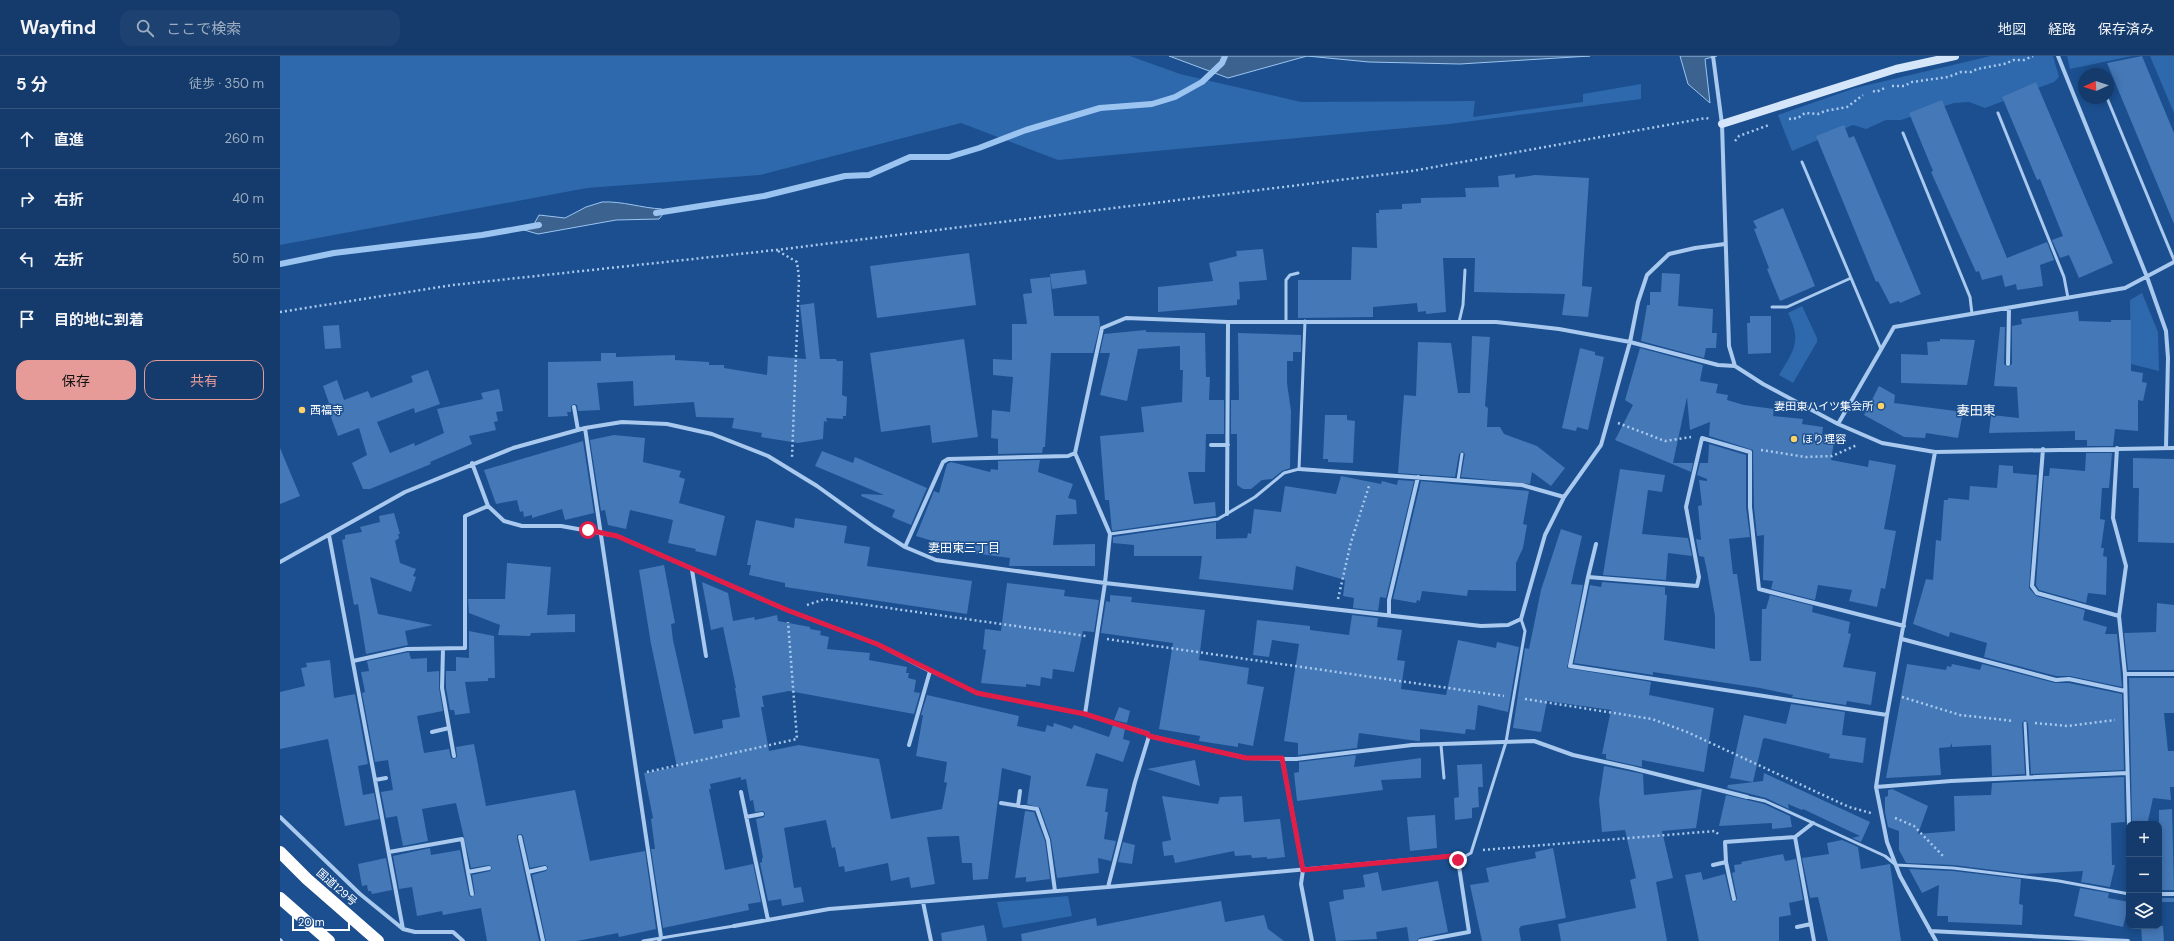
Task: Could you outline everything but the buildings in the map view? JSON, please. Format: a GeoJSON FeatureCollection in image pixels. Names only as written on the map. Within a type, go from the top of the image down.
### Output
{"type":"FeatureCollection","features":[{"type":"Feature","properties":{"kind":"highway","name":"国道129号"},"geometry":{"type":"LineString","coordinates":[[280,852],[307,879],[378,941]]}},
{"type":"Feature","properties":{"kind":"highway"},"geometry":{"type":"LineString","coordinates":[[280,898],[329,941]]}},
{"type":"Feature","properties":{"kind":"street"},"geometry":{"type":"LineString","coordinates":[[1713,56],[1722,124],[1725,244],[1730,346],[1735,366]]}},
{"type":"Feature","properties":{"kind":"street"},"geometry":{"type":"LineString","coordinates":[[1722,124],[1896,69],[1955,56]]}},
{"type":"Feature","properties":{"kind":"street"},"geometry":{"type":"LineString","coordinates":[[2058,56],[2147,277],[2166,331],[2168,358],[2166,447]]}},
{"type":"Feature","properties":{"kind":"street"},"geometry":{"type":"LineString","coordinates":[[280,562],[405,492],[472,463],[513,448],[585,428],[622,422],[667,424],[712,434],[768,456],[792,469],[905,547],[936,560],[1105,583],[1389,614],[1481,626],[1508,625],[1521,619],[1545,535],[1564,497],[1601,445],[1630,342],[1638,302],[1648,275],[1669,254],[1695,248],[1725,244]]}},
{"type":"Feature","properties":{"kind":"street"},"geometry":{"type":"LineString","coordinates":[[1838,424],[1894,327],[2125,288],[2174,261]]}},
{"type":"Feature","properties":{"kind":"street"},"geometry":{"type":"LineString","coordinates":[[2008,364],[2009,308]]}},
{"type":"Feature","properties":{"kind":"street"},"geometry":{"type":"LineString","coordinates":[[1085,714],[1105,583],[1110,534],[1074,453],[1102,328],[1126,318],[1228,322],[1496,322],[1559,329],[1630,342],[1718,365],[1735,366],[1762,384],[1838,424],[1882,443],[1935,452],[2174,448]]}},
{"type":"Feature","properties":{"kind":"street"},"geometry":{"type":"LineString","coordinates":[[1228,322],[1228,514]]}},
{"type":"Feature","properties":{"kind":"street"},"geometry":{"type":"LineString","coordinates":[[2168,358],[2174,359]]}},
{"type":"Feature","properties":{"kind":"street"},"geometry":{"type":"LineString","coordinates":[[574,407],[578,430]]}},
{"type":"Feature","properties":{"kind":"street"},"geometry":{"type":"LineString","coordinates":[[585,428],[602,532],[660,939]]}},
{"type":"Feature","properties":{"kind":"street"},"geometry":{"type":"LineString","coordinates":[[1588,577],[1697,586],[1699,577],[1686,508],[1702,438],[1750,452],[1750,508],[1759,589],[1904,626]]}},
{"type":"Feature","properties":{"kind":"street"},"geometry":{"type":"LineString","coordinates":[[1211,445],[1228,445]]}},
{"type":"Feature","properties":{"kind":"street"},"geometry":{"type":"LineString","coordinates":[[2117,448],[2113,518],[2126,566],[2119,616],[2125,674],[2129,821]]}},
{"type":"Feature","properties":{"kind":"street"},"geometry":{"type":"LineString","coordinates":[[2043,449],[2032,586],[2037,593],[2119,616]]}},
{"type":"Feature","properties":{"kind":"street"},"geometry":{"type":"LineString","coordinates":[[1935,452],[1887,715],[1876,787],[1887,842],[1896,865],[1936,941]]}},
{"type":"Feature","properties":{"kind":"street"},"geometry":{"type":"LineString","coordinates":[[905,547],[943,462],[948,459],[1068,456],[1074,453]]}},
{"type":"Feature","properties":{"kind":"street"},"geometry":{"type":"LineString","coordinates":[[472,463],[488,506],[504,521],[522,526],[561,526],[602,532],[617,536],[692,570],[787,610],[877,644],[930,671],[909,745]]}},
{"type":"Feature","properties":{"kind":"street"},"geometry":{"type":"LineString","coordinates":[[1300,469],[1373,473],[1522,485],[1564,497]]}},
{"type":"Feature","properties":{"kind":"street"},"geometry":{"type":"LineString","coordinates":[[1389,614],[1389,600],[1418,477]]}},
{"type":"Feature","properties":{"kind":"street"},"geometry":{"type":"LineString","coordinates":[[353,661],[407,649],[465,648],[465,516],[488,506]]}},
{"type":"Feature","properties":{"kind":"street"},"geometry":{"type":"LineString","coordinates":[[329,535],[403,929]]}},
{"type":"Feature","properties":{"kind":"street"},"geometry":{"type":"LineString","coordinates":[[1596,544],[1570,666],[1887,715]]}},
{"type":"Feature","properties":{"kind":"street"},"geometry":{"type":"LineString","coordinates":[[692,570],[706,656]]}},
{"type":"Feature","properties":{"kind":"street"},"geometry":{"type":"LineString","coordinates":[[1902,639],[2056,680],[2070,679],[2125,691]]}},
{"type":"Feature","properties":{"kind":"street"},"geometry":{"type":"LineString","coordinates":[[443,649],[442,688],[454,756]]}},
{"type":"Feature","properties":{"kind":"street"},"geometry":{"type":"LineString","coordinates":[[2125,674],[2174,674]]}},
{"type":"Feature","properties":{"kind":"street"},"geometry":{"type":"LineString","coordinates":[[432,732],[449,728]]}},
{"type":"Feature","properties":{"kind":"street"},"geometry":{"type":"LineString","coordinates":[[1108,887],[1149,736],[1246,758],[1296,759],[1412,745],[1534,741],[1573,755],[1632,768],[1747,797]]}},
{"type":"Feature","properties":{"kind":"street"},"geometry":{"type":"LineString","coordinates":[[1282,758],[1303,870],[1301,884],[1312,941]]}},
{"type":"Feature","properties":{"kind":"street"},"geometry":{"type":"LineString","coordinates":[[1876,787],[2028,777],[2127,773]]}},
{"type":"Feature","properties":{"kind":"street"},"geometry":{"type":"LineString","coordinates":[[375,780],[386,778]]}},
{"type":"Feature","properties":{"kind":"street"},"geometry":{"type":"LineString","coordinates":[[1018,806],[1020,791]]}},
{"type":"Feature","properties":{"kind":"street"},"geometry":{"type":"LineString","coordinates":[[740,792],[768,920]]}},
{"type":"Feature","properties":{"kind":"street"},"geometry":{"type":"LineString","coordinates":[[1001,803],[1037,808],[1048,840],[1055,891]]}},
{"type":"Feature","properties":{"kind":"street"},"geometry":{"type":"LineString","coordinates":[[746,818],[762,814]]}},
{"type":"Feature","properties":{"kind":"street"},"geometry":{"type":"LineString","coordinates":[[280,817],[360,894],[403,929],[415,932],[453,932],[462,940]]}},
{"type":"Feature","properties":{"kind":"street"},"geometry":{"type":"LineString","coordinates":[[1734,899],[1726,862],[1725,842],[1795,837],[1813,824]]}},
{"type":"Feature","properties":{"kind":"street"},"geometry":{"type":"LineString","coordinates":[[520,837],[543,941]]}},
{"type":"Feature","properties":{"kind":"street"},"geometry":{"type":"LineString","coordinates":[[1795,837],[1814,941]]}},
{"type":"Feature","properties":{"kind":"street"},"geometry":{"type":"LineString","coordinates":[[389,852],[462,839],[472,894]]}},
{"type":"Feature","properties":{"kind":"street"},"geometry":{"type":"LineString","coordinates":[[734,926],[829,909],[1108,887],[1452,856],[1458,860],[1469,932],[1420,941]]}},
{"type":"Feature","properties":{"kind":"street"},"geometry":{"type":"LineString","coordinates":[[1713,865],[1726,862]]}},
{"type":"Feature","properties":{"kind":"street"},"geometry":{"type":"LineString","coordinates":[[468,872],[489,868]]}},
{"type":"Feature","properties":{"kind":"street"},"geometry":{"type":"LineString","coordinates":[[528,872],[545,868]]}},
{"type":"Feature","properties":{"kind":"street"},"geometry":{"type":"LineString","coordinates":[[2162,894],[2174,894]]}},
{"type":"Feature","properties":{"kind":"street"},"geometry":{"type":"LineString","coordinates":[[923,902],[931,941]]}},
{"type":"Feature","properties":{"kind":"street"},"geometry":{"type":"LineString","coordinates":[[1797,927],[1811,924]]}},
{"type":"Feature","properties":{"kind":"street"},"geometry":{"type":"LineString","coordinates":[[1930,931],[2128,941]]}},
{"type":"Feature","properties":{"kind":"street"},"geometry":{"type":"LineString","coordinates":[[2036,936],[2036,941]]}},
{"type":"Feature","properties":{"kind":"lane"},"geometry":{"type":"LineString","coordinates":[[2109,104],[2174,261]]}},
{"type":"Feature","properties":{"kind":"lane"},"geometry":{"type":"LineString","coordinates":[[1998,113],[2064,277],[2068,298]]}},
{"type":"Feature","properties":{"kind":"lane"},"geometry":{"type":"LineString","coordinates":[[1903,133],[1970,297],[1972,314]]}},
{"type":"Feature","properties":{"kind":"lane"},"geometry":{"type":"LineString","coordinates":[[1802,162],[1881,349]]}},
{"type":"Feature","properties":{"kind":"lane"},"geometry":{"type":"LineString","coordinates":[[1459,322],[1463,305],[1465,270]]}},
{"type":"Feature","properties":{"kind":"lane"},"geometry":{"type":"LineString","coordinates":[[1286,321],[1286,280],[1290,275],[1298,273]]}},
{"type":"Feature","properties":{"kind":"lane"},"geometry":{"type":"LineString","coordinates":[[1772,307],[1787,307],[1851,278]]}},
{"type":"Feature","properties":{"kind":"lane"},"geometry":{"type":"LineString","coordinates":[[1110,534],[1218,519],[1255,497],[1284,473],[1300,469],[1305,321]]}},
{"type":"Feature","properties":{"kind":"lane"},"geometry":{"type":"LineString","coordinates":[[1458,480],[1462,454]]}},
{"type":"Feature","properties":{"kind":"lane"},"geometry":{"type":"LineString","coordinates":[[1458,860],[1471,853],[1506,742],[1515,697],[1525,631],[1521,619]]}},
{"type":"Feature","properties":{"kind":"lane"},"geometry":{"type":"LineString","coordinates":[[930,671],[977,693],[1085,714],[1148,734],[1149,736]]}},
{"type":"Feature","properties":{"kind":"lane"},"geometry":{"type":"LineString","coordinates":[[2025,723],[2028,777]]}},
{"type":"Feature","properties":{"kind":"lane"},"geometry":{"type":"LineString","coordinates":[[1441,745],[1444,778]]}},
{"type":"Feature","properties":{"kind":"lane"},"geometry":{"type":"LineString","coordinates":[[1747,797],[1765,801],[1885,856],[1896,865],[1953,868],[2059,881],[2126,893]]}},
{"type":"Feature","properties":{"kind":"lane"},"geometry":{"type":"LineString","coordinates":[[643,941],[734,926]]}},
{"type":"Feature","properties":{"kind":"path"},"geometry":{"type":"LineString","coordinates":[[1786,119],[1798,118],[1805,114],[1818,114],[1825,111],[1847,107],[1868,91],[1876,92],[1891,86],[1904,86],[1912,82],[1948,77],[1961,72],[1971,72],[1977,68],[2004,64],[2014,60],[2024,60],[2033,56]]}},
{"type":"Feature","properties":{"kind":"path"},"geometry":{"type":"LineString","coordinates":[[280,312],[453,285],[776,250],[1412,171],[1706,118],[1722,124]]}},
{"type":"Feature","properties":{"kind":"path"},"geometry":{"type":"LineString","coordinates":[[1734,143],[1739,136],[1773,124]]}},
{"type":"Feature","properties":{"kind":"path"},"geometry":{"type":"LineString","coordinates":[[776,250],[797,262],[799,278],[792,469]]}},
{"type":"Feature","properties":{"kind":"path"},"geometry":{"type":"LineString","coordinates":[[1608,421],[1664,441],[1686,437],[1702,438]]}},
{"type":"Feature","properties":{"kind":"path"},"geometry":{"type":"LineString","coordinates":[[1750,452],[1764,450],[1806,456],[1832,456],[1859,445],[1866,436]]}},
{"type":"Feature","properties":{"kind":"path"},"geometry":{"type":"LineString","coordinates":[[1335,609],[1351,542],[1373,473]]}},
{"type":"Feature","properties":{"kind":"path"},"geometry":{"type":"LineString","coordinates":[[795,613],[811,602],[825,599],[1515,697],[1652,719],[1686,732],[1849,807],[1882,817],[1891,816],[1914,826],[1953,868]]}},
{"type":"Feature","properties":{"kind":"path"},"geometry":{"type":"LineString","coordinates":[[637,774],[797,739],[787,610]]}},
{"type":"Feature","properties":{"kind":"path"},"geometry":{"type":"LineString","coordinates":[[1891,693],[1960,715],[2025,723],[2068,726],[2126,719]]}},
{"type":"Feature","properties":{"kind":"path"},"geometry":{"type":"LineString","coordinates":[[1472,850],[1715,832],[1725,842]]}},
{"type":"Feature","properties":{"kind":"shaded area"},"geometry":{"type":"Polygon","coordinates":[[[280,56],[1130,56],[1180,74],[1301,102],[1475,101],[1473,117],[1583,102],[1583,94],[1641,84],[1641,99],[1449,124],[1058,160],[961,123],[760,175],[587,188],[280,245],[280,56]]]}},
{"type":"Feature","properties":{"kind":"shaded area"},"geometry":{"type":"Polygon","coordinates":[[[1169,56],[1307,56],[1228,78],[1169,56]]]}},
{"type":"Feature","properties":{"kind":"shaded area"},"geometry":{"type":"Polygon","coordinates":[[[1307,56],[1590,56],[1460,64],[1369,62],[1307,56]]]}},
{"type":"Feature","properties":{"kind":"shaded area"},"geometry":{"type":"Polygon","coordinates":[[[1680,56],[1717,56],[1705,59],[1710,103],[1688,84],[1680,56]]]}},
{"type":"Feature","properties":{"kind":"shaded area"},"geometry":{"type":"Polygon","coordinates":[[[1991,56],[2053,56],[2059,77],[2054,82],[1985,108],[1969,102],[1954,103],[1901,120],[1886,120],[1866,129],[1853,125],[1792,151],[1778,115],[1855,88],[1991,56]]]}},
{"type":"Feature","properties":{"kind":"shaded area"},"geometry":{"type":"Polygon","coordinates":[[[2067,56],[2132,56],[2070,69],[2067,56]]]}},
{"type":"Feature","properties":{"kind":"shaded area"},"geometry":{"type":"Polygon","coordinates":[[[2150,56],[2174,56],[2174,113],[2150,56]]]}},
{"type":"Feature","properties":{"kind":"shaded area"},"geometry":{"type":"Polygon","coordinates":[[[602,202],[662,209],[664,213],[659,219],[616,220],[538,234],[524,230],[533,226],[539,215],[565,218],[586,207],[602,202]]]}},
{"type":"Feature","properties":{"kind":"shaded area"},"geometry":{"type":"Polygon","coordinates":[[[2142,293],[2158,332],[2159,371],[2131,364],[2130,300],[2142,293]]]}},
{"type":"Feature","properties":{"kind":"shaded area"},"geometry":{"type":"Polygon","coordinates":[[[1802,306],[1817,338],[1817,342],[1793,383],[1779,375],[1789,359],[1794,346],[1795,331],[1788,313],[1802,306]]]}},
{"type":"Feature","properties":{"kind":"shaded area"},"geometry":{"type":"Polygon","coordinates":[[[1068,896],[1072,916],[1003,928],[997,902],[1068,896]]]}},
{"type":"Feature","properties":{"kind":"waterway"},"geometry":{"type":"LineString","coordinates":[[656,213],[764,196],[845,176],[869,175],[910,157],[949,157],[979,148],[1026,130],[1100,108],[1152,104],[1175,97],[1202,82],[1222,63],[1225,56]]}},
{"type":"Feature","properties":{"kind":"waterway"},"geometry":{"type":"LineString","coordinates":[[280,264],[334,253],[482,235],[539,225]]}},
{"type":"Feature","properties":{"kind":"place","name":"妻田東ハイツ集会所"},"geometry":{"type":"Point","coordinates":[1881,406]}},
{"type":"Feature","properties":{"kind":"place","name":"西福寺"},"geometry":{"type":"Point","coordinates":[302,410]}},
{"type":"Feature","properties":{"kind":"place","name":"ほり理容"},"geometry":{"type":"Point","coordinates":[1794,439]}},
{"type":"Feature","properties":{"kind":"district","name":"妻田東"},"geometry":{"type":"Point","coordinates":[1976,410]}},
{"type":"Feature","properties":{"kind":"district","name":"妻田東三丁目"},"geometry":{"type":"Point","coordinates":[964,548]}},
{"type":"Feature","properties":{"kind":"route"},"geometry":{"type":"LineString","coordinates":[[588,530],[617,536],[692,570],[787,610],[877,644],[977,693],[1085,714],[1148,734],[1149,736],[1246,758],[1282,758],[1303,870],[1452,856],[1458,860]]}}]}
